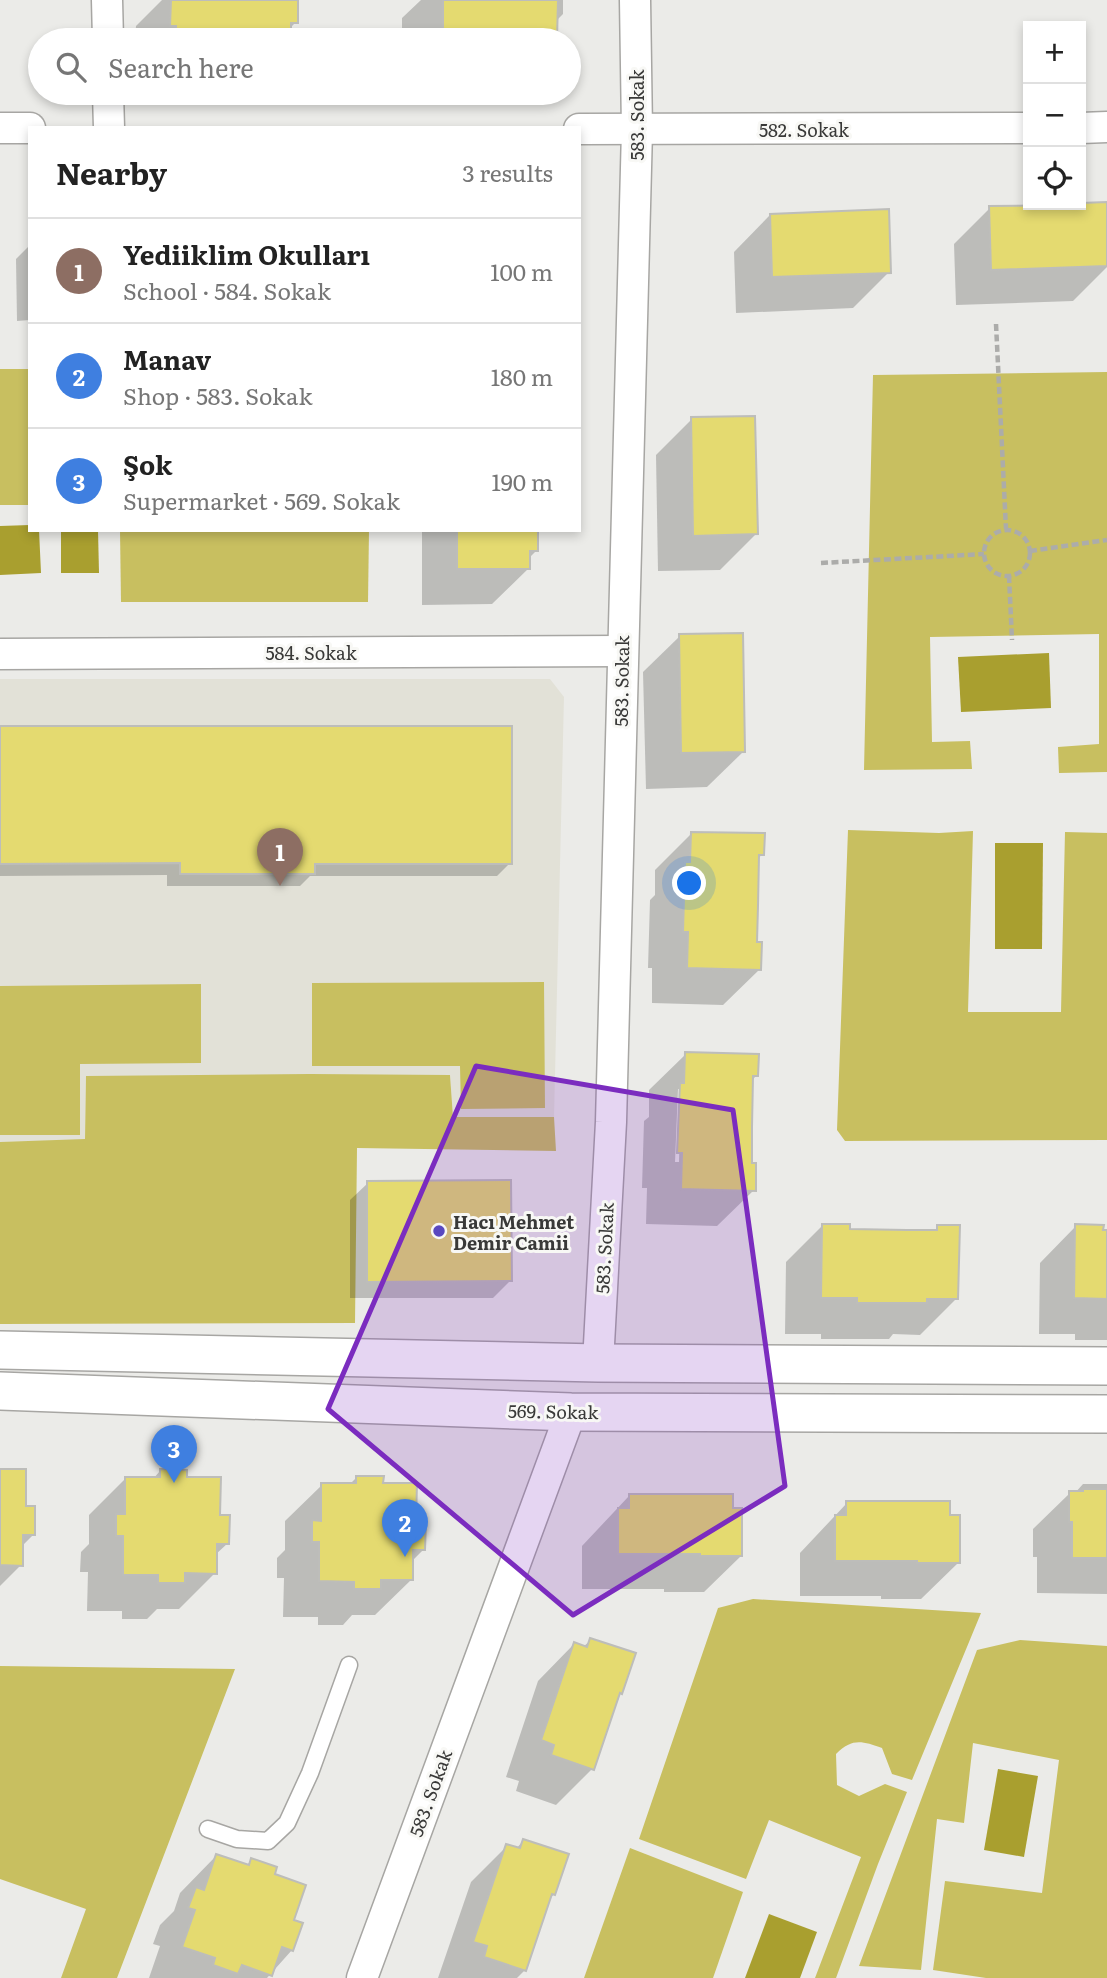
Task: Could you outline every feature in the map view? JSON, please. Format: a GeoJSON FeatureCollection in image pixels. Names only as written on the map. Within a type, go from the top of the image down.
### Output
{"type":"FeatureCollection","features":[{"type":"Feature","properties":{"kind":"street"},"geometry":{"type":"LineString","coordinates":[[107,0],[108,28]]}},
{"type":"Feature","properties":{"kind":"street","name":"583. Sokak"},"geometry":{"type":"LineString","coordinates":[[598,1363],[611,1122],[637,130],[635,0]]}},
{"type":"Feature","properties":{"kind":"street"},"geometry":{"type":"LineString","coordinates":[[108,105],[109,126]]}},
{"type":"Feature","properties":{"kind":"street"},"geometry":{"type":"LineString","coordinates":[[1086,128],[1107,127]]}},
{"type":"Feature","properties":{"kind":"street"},"geometry":{"type":"LineString","coordinates":[[0,128],[28,128]]}},
{"type":"Feature","properties":{"kind":"street","name":"582. Sokak"},"geometry":{"type":"LineString","coordinates":[[581,130],[1023,128]]}},
{"type":"Feature","properties":{"kind":"street","name":"584. Sokak"},"geometry":{"type":"LineString","coordinates":[[0,654],[622,651]]}},
{"type":"Feature","properties":{"kind":"street"},"geometry":{"type":"LineString","coordinates":[[0,1350],[598,1363],[1107,1366]]}},
{"type":"Feature","properties":{"kind":"street","name":"569. Sokak"},"geometry":{"type":"LineString","coordinates":[[0,1391],[571,1412],[1107,1415]]}},
{"type":"Feature","properties":{"kind":"street","name":"583. Sokak"},"geometry":{"type":"LineString","coordinates":[[362,1978],[571,1412]]}},
{"type":"Feature","properties":{"kind":"lane"},"geometry":{"type":"LineString","coordinates":[[208,1829],[237,1839],[268,1842],[287,1823],[310,1773],[349,1665]]}},
{"type":"Feature","properties":{"kind":"path"},"geometry":{"type":"LineString","coordinates":[[996,324],[1006,529]]}},
{"type":"Feature","properties":{"kind":"path"},"geometry":{"type":"LineString","coordinates":[[1006,529],[1021,534],[1027,540],[1030,551],[1024,570],[1009,576],[994,573],[984,554],[987,540],[992,534],[1006,529]]}},
{"type":"Feature","properties":{"kind":"path"},"geometry":{"type":"LineString","coordinates":[[1030,551],[1107,540]]}},
{"type":"Feature","properties":{"kind":"path"},"geometry":{"type":"LineString","coordinates":[[821,563],[984,554]]}},
{"type":"Feature","properties":{"kind":"path"},"geometry":{"type":"LineString","coordinates":[[1009,576],[1012,640]]}},
{"type":"Feature","properties":{"kind":"highlighted area"},"geometry":{"type":"Polygon","coordinates":[[[476,1066],[733,1110],[785,1486],[573,1615],[328,1409],[476,1066]]]}},
{"type":"Feature","properties":{"kind":"shaded area"},"geometry":{"type":"Polygon","coordinates":[[[0,369],[28,369],[28,505],[0,505],[0,369]]]}},
{"type":"Feature","properties":{"kind":"shaded area"},"geometry":{"type":"Polygon","coordinates":[[[1107,372],[1107,772],[1059,773],[1058,747],[1099,744],[1099,634],[930,637],[932,742],[970,741],[972,769],[864,770],[873,375],[1107,372]]]}},
{"type":"Feature","properties":{"kind":"shaded area"},"geometry":{"type":"Polygon","coordinates":[[[28,525],[28,532],[39,532],[41,573],[0,575],[0,526],[28,525]]]}},
{"type":"Feature","properties":{"kind":"shaded area"},"geometry":{"type":"Polygon","coordinates":[[[61,532],[98,532],[99,573],[61,573],[61,532]]]}},
{"type":"Feature","properties":{"kind":"shaded area"},"geometry":{"type":"Polygon","coordinates":[[[120,532],[369,532],[368,602],[121,602],[120,532]]]}},
{"type":"Feature","properties":{"kind":"shaded area"},"geometry":{"type":"Polygon","coordinates":[[[1049,653],[1051,708],[961,712],[958,657],[1049,653]]]}},
{"type":"Feature","properties":{"kind":"shaded area"},"geometry":{"type":"Polygon","coordinates":[[[0,679],[550,679],[564,697],[554,1117],[453,1117],[450,1075],[86,1077],[85,1140],[0,1142],[0,679]]]}},
{"type":"Feature","properties":{"kind":"shaded area"},"geometry":{"type":"Polygon","coordinates":[[[848,830],[939,833],[973,831],[968,1012],[1061,1012],[1065,832],[1107,833],[1107,1140],[845,1141],[837,1130],[848,830]]]}},
{"type":"Feature","properties":{"kind":"shaded area"},"geometry":{"type":"Polygon","coordinates":[[[995,843],[1043,843],[1042,949],[995,949],[995,843]]]}},
{"type":"Feature","properties":{"kind":"shaded area"},"geometry":{"type":"Polygon","coordinates":[[[544,982],[545,1108],[461,1109],[460,1066],[312,1066],[312,983],[544,982]]]}},
{"type":"Feature","properties":{"kind":"shaded area"},"geometry":{"type":"Polygon","coordinates":[[[201,984],[201,1063],[80,1064],[80,1135],[0,1135],[0,986],[201,984]]]}},
{"type":"Feature","properties":{"kind":"shaded area"},"geometry":{"type":"Polygon","coordinates":[[[450,1075],[453,1117],[554,1117],[556,1151],[357,1148],[355,1323],[0,1324],[0,1142],[85,1139],[86,1076],[450,1075]]]}},
{"type":"Feature","properties":{"kind":"shaded area"},"geometry":{"type":"Polygon","coordinates":[[[753,1599],[981,1613],[912,1780],[892,1774],[882,1748],[858,1742],[847,1745],[836,1754],[837,1785],[859,1796],[885,1784],[907,1792],[836,1978],[815,1978],[861,1857],[769,1820],[746,1879],[639,1839],[718,1608],[753,1599]]]}},
{"type":"Feature","properties":{"kind":"shaded area"},"geometry":{"type":"Polygon","coordinates":[[[1020,1640],[1107,1646],[1107,1978],[986,1978],[933,1970],[945,1881],[1042,1893],[1059,1760],[973,1743],[964,1823],[937,1819],[921,1970],[859,1966],[977,1650],[1020,1640]]]}},
{"type":"Feature","properties":{"kind":"shaded area"},"geometry":{"type":"Polygon","coordinates":[[[0,1666],[235,1669],[117,1978],[61,1978],[86,1909],[0,1879],[0,1666]]]}},
{"type":"Feature","properties":{"kind":"shaded area"},"geometry":{"type":"Polygon","coordinates":[[[998,1769],[1038,1776],[1024,1857],[984,1850],[998,1769]]]}},
{"type":"Feature","properties":{"kind":"shaded area"},"geometry":{"type":"Polygon","coordinates":[[[630,1848],[743,1892],[713,1978],[584,1978],[630,1848]]]}},
{"type":"Feature","properties":{"kind":"shaded area"},"geometry":{"type":"Polygon","coordinates":[[[769,1914],[817,1932],[800,1978],[745,1978],[769,1914]]]}},
{"type":"Feature","properties":{"kind":"building"},"geometry":{"type":"Polygon","coordinates":[[[171,0],[298,0],[298,23],[291,23],[291,28],[170,26],[171,0]]]}},
{"type":"Feature","properties":{"kind":"building"},"geometry":{"type":"Polygon","coordinates":[[[443,0],[558,0],[557,28],[443,28],[443,0]]]}},
{"type":"Feature","properties":{"kind":"building"},"geometry":{"type":"Polygon","coordinates":[[[1107,202],[1107,266],[991,270],[989,206],[1023,206],[1023,210],[1086,210],[1086,203],[1107,202]]]}},
{"type":"Feature","properties":{"kind":"building"},"geometry":{"type":"Polygon","coordinates":[[[889,209],[891,273],[772,277],[770,214],[889,209]]]}},
{"type":"Feature","properties":{"kind":"building"},"geometry":{"type":"Polygon","coordinates":[[[755,416],[758,534],[693,536],[691,417],[755,416]]]}},
{"type":"Feature","properties":{"kind":"building"},"geometry":{"type":"Polygon","coordinates":[[[457,532],[538,532],[538,551],[530,551],[530,569],[457,569],[457,532]]]}},
{"type":"Feature","properties":{"kind":"building"},"geometry":{"type":"Polygon","coordinates":[[[743,633],[745,752],[681,753],[679,634],[743,633]]]}},
{"type":"Feature","properties":{"kind":"building"},"geometry":{"type":"Polygon","coordinates":[[[0,726],[512,726],[512,864],[315,864],[315,874],[180,874],[180,863],[0,864],[0,726]]]}},
{"type":"Feature","properties":{"kind":"building"},"geometry":{"type":"Polygon","coordinates":[[[691,832],[765,833],[764,855],[759,855],[757,942],[762,942],[761,970],[687,968],[688,932],[683,932],[685,862],[690,862],[691,832]]]}},
{"type":"Feature","properties":{"kind":"building"},"geometry":{"type":"Polygon","coordinates":[[[685,1052],[759,1054],[758,1076],[753,1076],[752,1163],[756,1163],[756,1191],[681,1189],[682,1153],[677,1153],[680,1083],[684,1083],[685,1052]]]}},
{"type":"Feature","properties":{"kind":"building","name":"Hacı Mehmet Demir Camii"},"geometry":{"type":"Polygon","coordinates":[[[511,1180],[512,1281],[367,1282],[367,1181],[511,1180]]]}},
{"type":"Feature","properties":{"kind":"building"},"geometry":{"type":"Polygon","coordinates":[[[822,1224],[850,1224],[850,1229],[907,1230],[937,1230],[937,1225],[960,1225],[958,1299],[927,1299],[927,1303],[857,1303],[857,1298],[821,1298],[822,1224]]]}},
{"type":"Feature","properties":{"kind":"building"},"geometry":{"type":"Polygon","coordinates":[[[1075,1224],[1104,1225],[1103,1230],[1107,1230],[1107,1299],[1074,1298],[1075,1224]]]}},
{"type":"Feature","properties":{"kind":"building"},"geometry":{"type":"Polygon","coordinates":[[[0,1469],[26,1469],[26,1506],[35,1506],[35,1535],[23,1535],[23,1566],[0,1565],[0,1469]]]}},
{"type":"Feature","properties":{"kind":"building"},"geometry":{"type":"Polygon","coordinates":[[[160,1469],[187,1470],[187,1477],[221,1477],[220,1515],[230,1515],[229,1544],[217,1544],[217,1574],[185,1573],[185,1583],[158,1583],[158,1575],[123,1575],[123,1536],[116,1536],[116,1514],[125,1514],[125,1477],[160,1477],[160,1469]]]}},
{"type":"Feature","properties":{"kind":"building"},"geometry":{"type":"Polygon","coordinates":[[[356,1476],[384,1476],[383,1483],[417,1483],[416,1521],[426,1521],[425,1550],[413,1550],[413,1580],[381,1580],[381,1589],[354,1589],[354,1582],[319,1581],[319,1542],[312,1542],[312,1520],[321,1521],[321,1483],[356,1483],[356,1476]]]}},
{"type":"Feature","properties":{"kind":"building"},"geometry":{"type":"Polygon","coordinates":[[[1107,1489],[1107,1558],[1072,1558],[1069,1491],[1107,1489]]]}},
{"type":"Feature","properties":{"kind":"building"},"geometry":{"type":"Polygon","coordinates":[[[629,1494],[733,1494],[733,1508],[742,1508],[742,1556],[618,1554],[618,1508],[629,1508],[629,1494]]]}},
{"type":"Feature","properties":{"kind":"building"},"geometry":{"type":"Polygon","coordinates":[[[846,1501],[950,1501],[950,1515],[960,1515],[960,1563],[835,1561],[835,1515],[846,1515],[846,1501]]]}},
{"type":"Feature","properties":{"kind":"building"},"geometry":{"type":"Polygon","coordinates":[[[590,1638],[636,1653],[594,1770],[551,1755],[554,1745],[541,1740],[574,1642],[587,1647],[590,1638]]]}},
{"type":"Feature","properties":{"kind":"building"},"geometry":{"type":"Polygon","coordinates":[[[523,1839],[569,1854],[555,1895],[552,1894],[526,1971],[484,1957],[487,1946],[473,1942],[506,1844],[520,1848],[523,1839]]]}},
{"type":"Feature","properties":{"kind":"building"},"geometry":{"type":"Polygon","coordinates":[[[216,1854],[249,1865],[251,1858],[277,1867],[275,1874],[306,1885],[294,1920],[303,1923],[293,1951],[282,1947],[272,1976],[242,1965],[238,1974],[213,1965],[215,1958],[182,1947],[195,1910],[188,1908],[196,1887],[204,1890],[216,1854]]]}},
{"type":"Feature","properties":{"kind":"place","name":"Yediiklim Okulları"},"geometry":{"type":"Point","coordinates":[280,886]}},
{"type":"Feature","properties":{"kind":"place","name":"Hacı Mehmet Demir Camii"},"geometry":{"type":"Point","coordinates":[439,1231]}},
{"type":"Feature","properties":{"kind":"place","name":"Şok"},"geometry":{"type":"Point","coordinates":[174,1483]}},
{"type":"Feature","properties":{"kind":"place","name":"Manav"},"geometry":{"type":"Point","coordinates":[405,1557]}}]}
